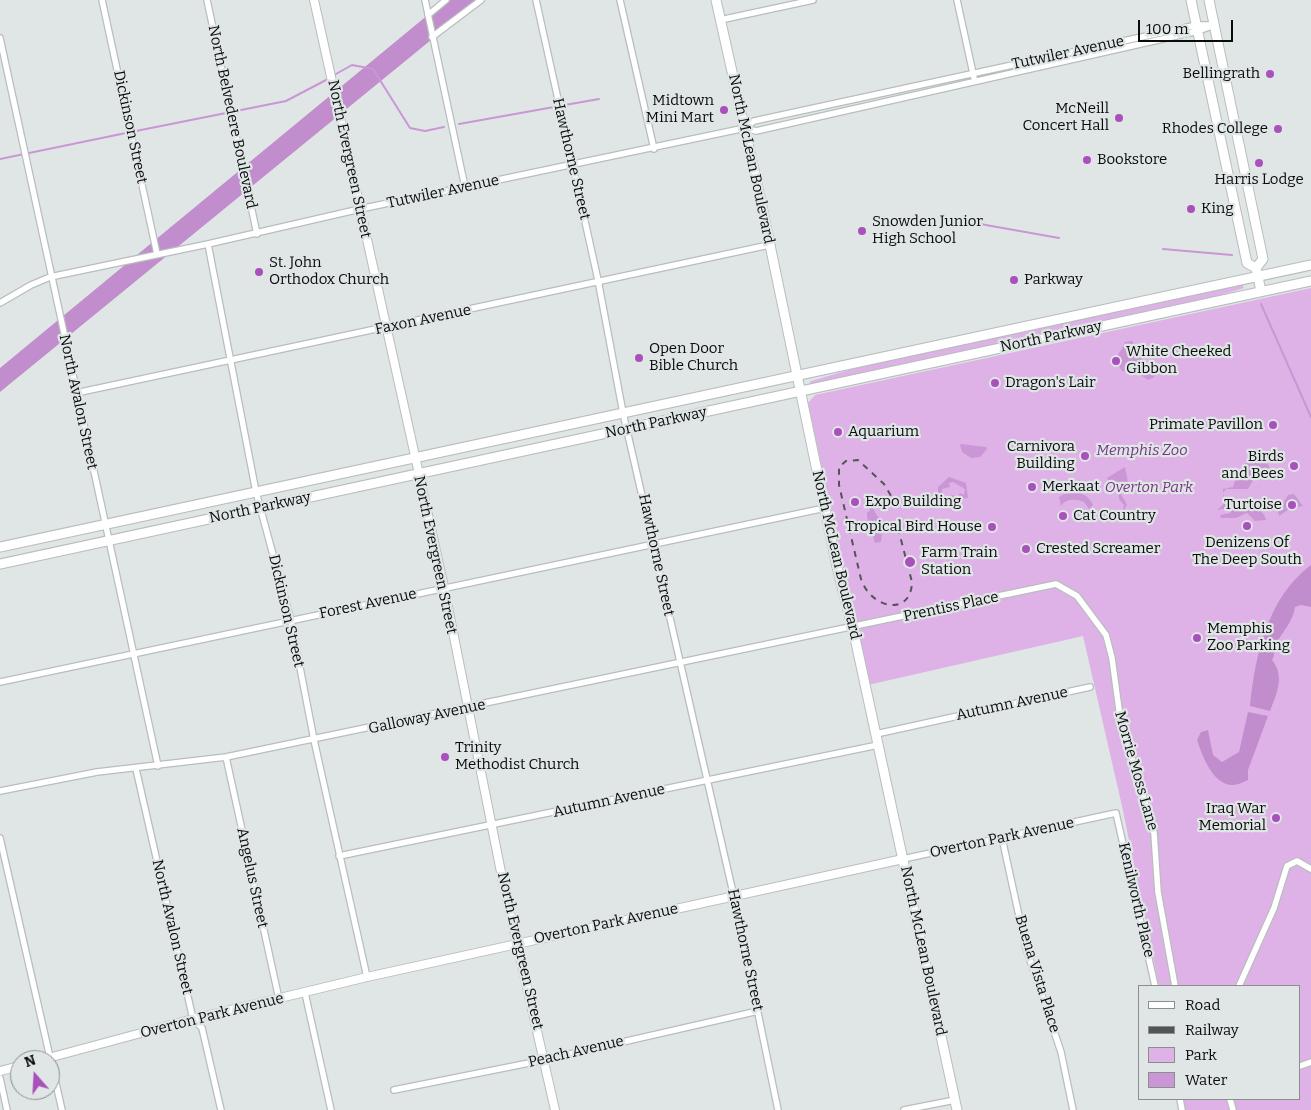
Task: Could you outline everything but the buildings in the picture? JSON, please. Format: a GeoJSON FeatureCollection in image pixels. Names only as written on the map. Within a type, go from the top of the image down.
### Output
{"type":"FeatureCollection","features":[{"type":"Feature","properties":{"kind":"main road","name":"North McLean Boulevard"},"geometry":{"type":"LineString","coordinates":[[716,0],[745,128],[796,376],[957,1110]]}},
{"type":"Feature","properties":{"kind":"main road"},"geometry":{"type":"LineString","coordinates":[[1191,0],[1247,262],[1257,272],[1261,291]]}},
{"type":"Feature","properties":{"kind":"main road"},"geometry":{"type":"LineString","coordinates":[[1208,0],[1263,259],[1257,272]]}},
{"type":"Feature","properties":{"kind":"main road"},"geometry":{"type":"LineString","coordinates":[[1222,138],[1237,135]]}},
{"type":"Feature","properties":{"kind":"main road"},"geometry":{"type":"LineString","coordinates":[[1225,152],[1240,150]]}},
{"type":"Feature","properties":{"kind":"main road","name":"North Parkway"},"geometry":{"type":"LineString","coordinates":[[0,547],[796,376],[1257,272],[1311,264]]}},
{"type":"Feature","properties":{"kind":"main road","name":"North Parkway"},"geometry":{"type":"LineString","coordinates":[[0,564],[260,507],[418,476],[1311,281]]}},
{"type":"Feature","properties":{"kind":"street","name":"Dickinson Street"},"geometry":{"type":"LineString","coordinates":[[102,0],[157,254]]}},
{"type":"Feature","properties":{"kind":"street","name":"North Belvedere Boulevard"},"geometry":{"type":"LineString","coordinates":[[207,0],[257,234]]}},
{"type":"Feature","properties":{"kind":"street","name":"North Evergreen Street"},"geometry":{"type":"LineString","coordinates":[[314,0],[444,587],[517,944],[556,1110]]}},
{"type":"Feature","properties":{"kind":"street"},"geometry":{"type":"LineString","coordinates":[[425,0],[465,187]]}},
{"type":"Feature","properties":{"kind":"street"},"geometry":{"type":"LineString","coordinates":[[428,15],[446,0]]}},
{"type":"Feature","properties":{"kind":"street"},"geometry":{"type":"LineString","coordinates":[[432,36],[481,0]]}},
{"type":"Feature","properties":{"kind":"street","name":"Hawthorne Street"},"geometry":{"type":"LineString","coordinates":[[536,0],[598,280],[623,413],[654,544],[679,664],[734,896],[778,1110]]}},
{"type":"Feature","properties":{"kind":"street"},"geometry":{"type":"LineString","coordinates":[[620,0],[654,149]]}},
{"type":"Feature","properties":{"kind":"street"},"geometry":{"type":"LineString","coordinates":[[720,20],[813,0]]}},
{"type":"Feature","properties":{"kind":"street"},"geometry":{"type":"LineString","coordinates":[[957,0],[975,83]]}},
{"type":"Feature","properties":{"kind":"street","name":"Tutwiler Avenue"},"geometry":{"type":"LineString","coordinates":[[0,303],[31,285],[50,277],[257,234],[360,209],[654,149],[745,128],[754,121],[1083,50],[1214,25]]}},
{"type":"Feature","properties":{"kind":"street","name":"Tutwiler Avenue"},"geometry":{"type":"LineString","coordinates":[[745,128],[756,131],[862,108],[1031,70],[1197,28]]}},
{"type":"Feature","properties":{"kind":"street","name":"North Avalon Street"},"geometry":{"type":"LineString","coordinates":[[0,38],[50,277],[158,766]]}},
{"type":"Feature","properties":{"kind":"street"},"geometry":{"type":"LineString","coordinates":[[1083,50],[1085,57]]}},
{"type":"Feature","properties":{"kind":"street"},"geometry":{"type":"LineString","coordinates":[[1029,62],[1031,70]]}},
{"type":"Feature","properties":{"kind":"street"},"geometry":{"type":"LineString","coordinates":[[860,99],[862,108]]}},
{"type":"Feature","properties":{"kind":"street","name":"Dickinson Street"},"geometry":{"type":"LineString","coordinates":[[208,244],[232,360],[256,492],[291,620],[314,740],[367,977]]}},
{"type":"Feature","properties":{"kind":"street","name":"Faxon Avenue"},"geometry":{"type":"LineString","coordinates":[[76,392],[387,328],[598,280],[769,245]]}},
{"type":"Feature","properties":{"kind":"street","name":"Forest Avenue"},"geometry":{"type":"LineString","coordinates":[[0,682],[825,508]]}},
{"type":"Feature","properties":{"kind":"street","name":"Prentiss Place"},"geometry":{"type":"LineString","coordinates":[[852,629],[1050,585]]}},
{"type":"Feature","properties":{"kind":"street","name":"Morrie Moss Lane"},"geometry":{"type":"LineString","coordinates":[[1050,585],[1061,586],[1077,596],[1106,635],[1112,658],[1120,717],[1154,833],[1158,892],[1175,985]]}},
{"type":"Feature","properties":{"kind":"street","name":"Galloway Avenue"},"geometry":{"type":"LineString","coordinates":[[0,791],[97,772],[226,758],[852,629]]}},
{"type":"Feature","properties":{"kind":"street","name":"Autumn Avenue"},"geometry":{"type":"LineString","coordinates":[[876,734],[1090,687]]}},
{"type":"Feature","properties":{"kind":"street","name":"Autumn Avenue"},"geometry":{"type":"LineString","coordinates":[[339,856],[878,745]]}},
{"type":"Feature","properties":{"kind":"street","name":"Angelus Street"},"geometry":{"type":"LineString","coordinates":[[226,758],[278,999]]}},
{"type":"Feature","properties":{"kind":"street","name":"North Avalon Street"},"geometry":{"type":"LineString","coordinates":[[136,769],[193,1019],[202,1028],[221,1110]]}},
{"type":"Feature","properties":{"kind":"street","name":"Overton Park Avenue"},"geometry":{"type":"LineString","coordinates":[[60,1055],[193,1019],[367,977],[1116,813]]}},
{"type":"Feature","properties":{"kind":"street","name":"Kenilworth Place"},"geometry":{"type":"LineString","coordinates":[[1116,813],[1155,985]]}},
{"type":"Feature","properties":{"kind":"street"},"geometry":{"type":"LineString","coordinates":[[0,838],[48,1050]]}},
{"type":"Feature","properties":{"kind":"street","name":"Buena Vista Place"},"geometry":{"type":"LineString","coordinates":[[1002,838],[1026,948],[1059,1046],[1073,1110]]}},
{"type":"Feature","properties":{"kind":"street"},"geometry":{"type":"LineString","coordinates":[[1239,985],[1274,908],[1287,866],[1297,861],[1311,869]]}},
{"type":"Feature","properties":{"kind":"street"},"geometry":{"type":"LineString","coordinates":[[305,992],[331,1110]]}},
{"type":"Feature","properties":{"kind":"street","name":"Peach Avenue"},"geometry":{"type":"LineString","coordinates":[[394,1090],[544,1060],[758,1011]]}},
{"type":"Feature","properties":{"kind":"street"},"geometry":{"type":"LineString","coordinates":[[0,1078],[7,1110]]}},
{"type":"Feature","properties":{"kind":"street"},"geometry":{"type":"LineString","coordinates":[[904,1110],[955,1100]]}},
{"type":"Feature","properties":{"kind":"green space"},"geometry":{"type":"Polygon","coordinates":[[[1242,284],[1244,288],[1197,302],[809,386],[811,381],[856,368],[1242,284]]]}},
{"type":"Feature","properties":{"kind":"green space","name":"Overton Park"},"geometry":{"type":"Polygon","coordinates":[[[1311,288],[1311,1110],[1185,1110],[1183,1100],[1301,1100],[1301,985],[1159,985],[1122,806],[1083,636],[868,685],[808,403],[815,395],[1311,288]]]}},
{"type":"Feature","properties":{"kind":"shaded area"},"geometry":{"type":"Polygon","coordinates":[[[446,0],[480,0],[0,392],[0,368],[446,0]]]}},
{"type":"Feature","properties":{"kind":"shaded area"},"geometry":{"type":"Polygon","coordinates":[[[1311,565],[1311,607],[1301,605],[1295,607],[1290,622],[1275,646],[1272,660],[1276,666],[1279,678],[1270,711],[1250,706],[1260,647],[1266,628],[1284,593],[1296,578],[1311,565]]]}},
{"type":"Feature","properties":{"kind":"shaded area"},"geometry":{"type":"Polygon","coordinates":[[[1248,712],[1268,716],[1248,770],[1248,780],[1235,785],[1226,784],[1219,780],[1209,768],[1197,740],[1201,732],[1208,730],[1213,755],[1222,762],[1239,752],[1248,712]]]}},
{"type":"Feature","properties":{"kind":"water"},"geometry":{"type":"Polygon","coordinates":[[[1132,341],[1142,357],[1143,367],[1156,373],[1154,377],[1148,380],[1138,373],[1122,371],[1117,358],[1118,355],[1125,342],[1132,341]]]}},
{"type":"Feature","properties":{"kind":"water"},"geometry":{"type":"Polygon","coordinates":[[[961,444],[986,447],[987,449],[980,457],[971,458],[962,452],[961,444]]]}},
{"type":"Feature","properties":{"kind":"water"},"geometry":{"type":"Polygon","coordinates":[[[1261,456],[1269,466],[1267,477],[1257,474],[1248,489],[1226,489],[1223,493],[1223,489],[1233,487],[1239,472],[1246,463],[1255,457],[1261,456]]]}},
{"type":"Feature","properties":{"kind":"water"},"geometry":{"type":"Polygon","coordinates":[[[1125,467],[1128,482],[1123,486],[1121,494],[1127,505],[1124,513],[1128,518],[1126,519],[1122,514],[1124,505],[1119,499],[1118,488],[1113,488],[1107,478],[1125,467]]]}},
{"type":"Feature","properties":{"kind":"water"},"geometry":{"type":"Polygon","coordinates":[[[949,477],[966,483],[968,498],[960,498],[958,501],[952,499],[945,502],[938,497],[938,487],[949,477]],[[953,482],[949,483],[950,487],[942,489],[942,496],[947,499],[952,495],[957,497],[960,493],[964,495],[965,489],[953,482]]]}},
{"type":"Feature","properties":{"kind":"water"},"geometry":{"type":"Polygon","coordinates":[[[1223,493],[1225,502],[1230,503],[1227,508],[1217,510],[1223,505],[1223,493]]]}},
{"type":"Feature","properties":{"kind":"water"},"geometry":{"type":"Polygon","coordinates":[[[866,494],[877,516],[883,520],[881,542],[875,543],[867,517],[867,512],[870,511],[866,494]]]}},
{"type":"Feature","properties":{"kind":"water"},"geometry":{"type":"Polygon","coordinates":[[[1064,494],[1085,495],[1093,505],[1089,509],[1084,502],[1072,500],[1063,503],[1061,506],[1059,497],[1064,494]]]}},
{"type":"Feature","properties":{"kind":"water"},"geometry":{"type":"Polygon","coordinates":[[[1294,494],[1303,506],[1294,508],[1296,501],[1289,500],[1287,505],[1289,509],[1279,516],[1278,511],[1288,495],[1294,494]]]}},
{"type":"Feature","properties":{"kind":"water"},"geometry":{"type":"Polygon","coordinates":[[[1243,505],[1260,511],[1266,520],[1255,521],[1247,513],[1236,518],[1221,518],[1220,515],[1230,513],[1235,506],[1243,505]]]}},
{"type":"Feature","properties":{"kind":"waterway"},"geometry":{"type":"LineString","coordinates":[[336,74],[352,65],[373,69],[410,128],[425,131],[444,127]]}},
{"type":"Feature","properties":{"kind":"waterway"},"geometry":{"type":"LineString","coordinates":[[136,131],[286,101],[326,80]]}},
{"type":"Feature","properties":{"kind":"waterway"},"geometry":{"type":"LineString","coordinates":[[565,105],[599,99]]}},
{"type":"Feature","properties":{"kind":"waterway"},"geometry":{"type":"LineString","coordinates":[[459,124],[554,107]]}},
{"type":"Feature","properties":{"kind":"waterway"},"geometry":{"type":"LineString","coordinates":[[0,159],[126,133]]}},
{"type":"Feature","properties":{"kind":"waterway"},"geometry":{"type":"LineString","coordinates":[[952,219],[1059,238]]}},
{"type":"Feature","properties":{"kind":"waterway"},"geometry":{"type":"LineString","coordinates":[[1163,249],[1232,255]]}},
{"type":"Feature","properties":{"kind":"waterway"},"geometry":{"type":"LineString","coordinates":[[1261,304],[1311,417]]}},
{"type":"Feature","properties":{"kind":"railway"},"geometry":{"type":"LineString","coordinates":[[897,506],[884,484],[858,460],[846,461],[839,467],[839,485],[861,579],[873,597],[890,605],[905,601],[910,593],[912,582],[899,532]]}},
{"type":"Feature","properties":{"kind":"place","name":"Bellingrath"},"geometry":{"type":"Point","coordinates":[1270,74]}},
{"type":"Feature","properties":{"kind":"place","name":"Midtown Mini Mart"},"geometry":{"type":"Point","coordinates":[724,110]}},
{"type":"Feature","properties":{"kind":"place","name":"McNeill Concert Hall"},"geometry":{"type":"Point","coordinates":[1119,118]}},
{"type":"Feature","properties":{"kind":"place","name":"Rhodes College"},"geometry":{"type":"Point","coordinates":[1278,129]}},
{"type":"Feature","properties":{"kind":"place","name":"Bookstore"},"geometry":{"type":"Point","coordinates":[1087,160]}},
{"type":"Feature","properties":{"kind":"place","name":"Harris Lodge"},"geometry":{"type":"Point","coordinates":[1259,163]}},
{"type":"Feature","properties":{"kind":"place","name":"King"},"geometry":{"type":"Point","coordinates":[1191,209]}},
{"type":"Feature","properties":{"kind":"place","name":"Snowden Junior High School"},"geometry":{"type":"Point","coordinates":[862,231]}},
{"type":"Feature","properties":{"kind":"place","name":"St. John Orthodox Church"},"geometry":{"type":"Point","coordinates":[259,272]}},
{"type":"Feature","properties":{"kind":"place","name":"Parkway"},"geometry":{"type":"Point","coordinates":[1014,280]}},
{"type":"Feature","properties":{"kind":"place","name":"Open Door Bible Church"},"geometry":{"type":"Point","coordinates":[639,358]}},
{"type":"Feature","properties":{"kind":"place","name":"White Cheeked Gibbon"},"geometry":{"type":"Point","coordinates":[1116,361]}},
{"type":"Feature","properties":{"kind":"place","name":"Dragon's Lair"},"geometry":{"type":"Point","coordinates":[995,383]}},
{"type":"Feature","properties":{"kind":"place","name":"Primate Pavillon"},"geometry":{"type":"Point","coordinates":[1273,425]}},
{"type":"Feature","properties":{"kind":"place","name":"Aquarium"},"geometry":{"type":"Point","coordinates":[838,432]}},
{"type":"Feature","properties":{"kind":"place","name":"Carnivora Building"},"geometry":{"type":"Point","coordinates":[1085,456]}},
{"type":"Feature","properties":{"kind":"place","name":"Birds and Bees"},"geometry":{"type":"Point","coordinates":[1294,466]}},
{"type":"Feature","properties":{"kind":"place","name":"Merkaat"},"geometry":{"type":"Point","coordinates":[1032,487]}},
{"type":"Feature","properties":{"kind":"place","name":"Expo Building"},"geometry":{"type":"Point","coordinates":[855,502]}},
{"type":"Feature","properties":{"kind":"place","name":"Turtoise"},"geometry":{"type":"Point","coordinates":[1292,505]}},
{"type":"Feature","properties":{"kind":"place","name":"Cat Country"},"geometry":{"type":"Point","coordinates":[1063,516]}},
{"type":"Feature","properties":{"kind":"place","name":"Denizens Of The Deep South"},"geometry":{"type":"Point","coordinates":[1247,526]}},
{"type":"Feature","properties":{"kind":"place","name":"Tropical Bird House"},"geometry":{"type":"Point","coordinates":[992,527]}},
{"type":"Feature","properties":{"kind":"place","name":"Crested Screamer"},"geometry":{"type":"Point","coordinates":[1026,549]}},
{"type":"Feature","properties":{"kind":"place","name":"Farm Train Station"},"geometry":{"type":"Point","coordinates":[910,562]}},
{"type":"Feature","properties":{"kind":"place","name":"Memphis Zoo Parking"},"geometry":{"type":"Point","coordinates":[1197,638]}},
{"type":"Feature","properties":{"kind":"place","name":"Trinity Methodist Church"},"geometry":{"type":"Point","coordinates":[445,757]}},
{"type":"Feature","properties":{"kind":"place","name":"Iraq War Memorial"},"geometry":{"type":"Point","coordinates":[1276,818]}},
{"type":"Feature","properties":{"kind":"park label","name":"Memphis Zoo"},"geometry":{"type":"Point","coordinates":[1142,451]}}]}
